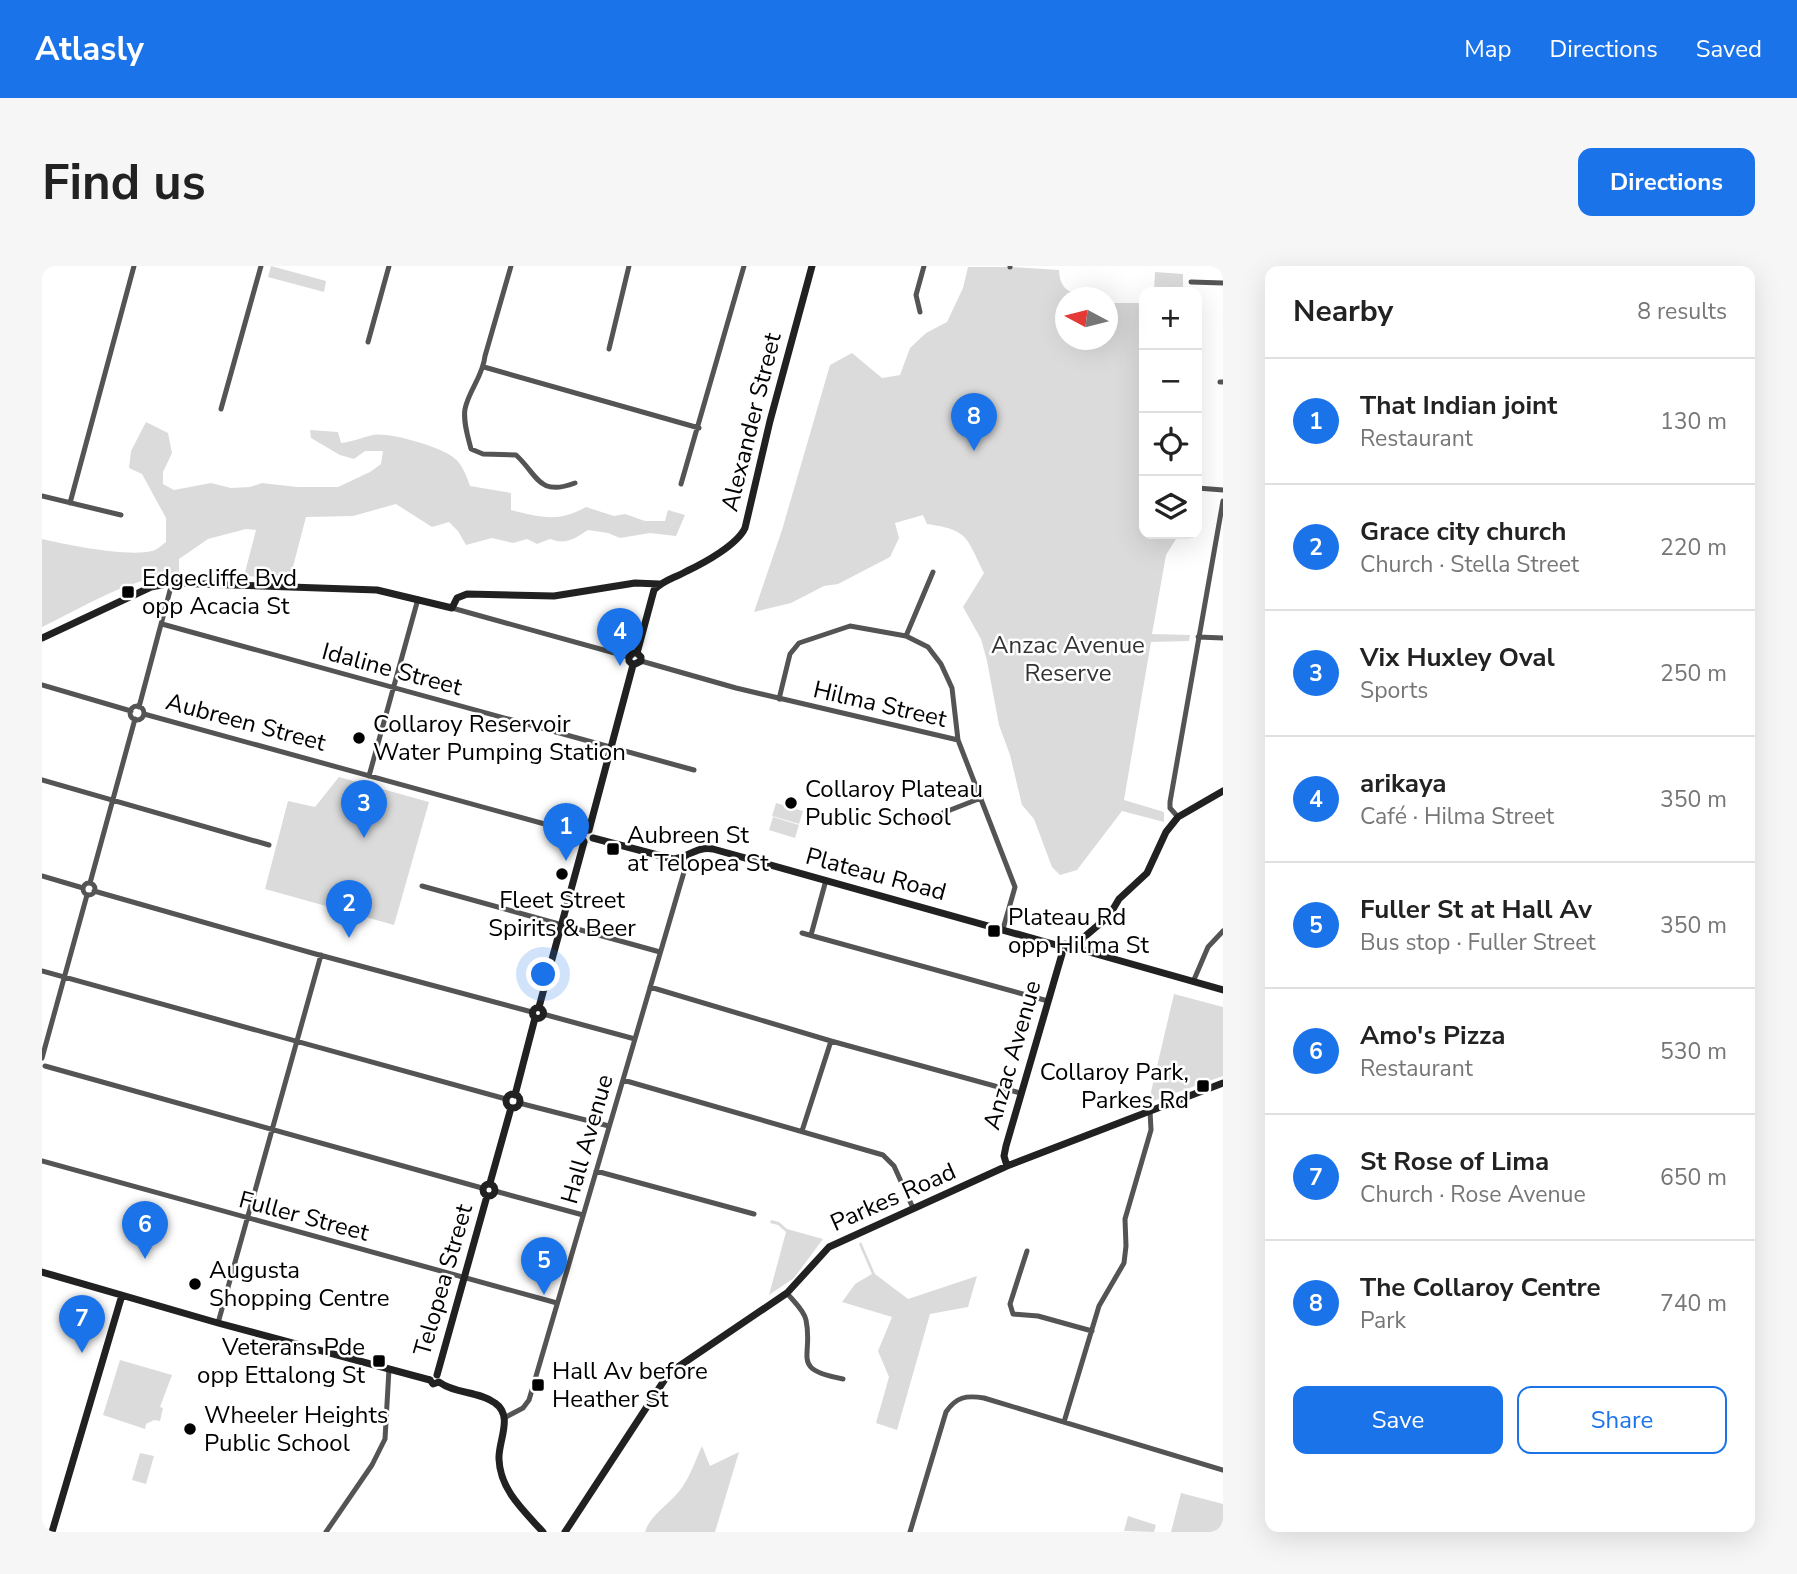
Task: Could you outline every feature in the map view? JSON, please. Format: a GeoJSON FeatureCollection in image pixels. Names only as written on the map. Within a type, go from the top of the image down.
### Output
{"type":"FeatureCollection","features":[{"type":"Feature","properties":{"kind":"street"},"geometry":{"type":"LineString","coordinates":[[70,503],[134,266]]}},
{"type":"Feature","properties":{"kind":"street"},"geometry":{"type":"LineString","coordinates":[[221,409],[261,266]]}},
{"type":"Feature","properties":{"kind":"street"},"geometry":{"type":"LineString","coordinates":[[368,342],[389,266]]}},
{"type":"Feature","properties":{"kind":"street"},"geometry":{"type":"LineString","coordinates":[[510,266],[484,367],[465,410],[471,449],[483,454],[516,455],[536,480],[548,488],[560,489],[575,484]]}},
{"type":"Feature","properties":{"kind":"street"},"geometry":{"type":"LineString","coordinates":[[609,349],[629,266]]}},
{"type":"Feature","properties":{"kind":"street"},"geometry":{"type":"LineString","coordinates":[[681,484],[744,266]]}},
{"type":"Feature","properties":{"kind":"street","name":"Alexander Street"},"geometry":{"type":"LineString","coordinates":[[659,584],[688,571],[741,537],[812,266]]}},
{"type":"Feature","properties":{"kind":"street"},"geometry":{"type":"LineString","coordinates":[[920,312],[916,295],[924,266]]}},
{"type":"Feature","properties":{"kind":"street"},"geometry":{"type":"LineString","coordinates":[[1191,282],[1223,283]]}},
{"type":"Feature","properties":{"kind":"street"},"geometry":{"type":"LineString","coordinates":[[484,367],[699,428]]}},
{"type":"Feature","properties":{"kind":"street"},"geometry":{"type":"LineString","coordinates":[[1202,488],[1223,490]]}},
{"type":"Feature","properties":{"kind":"street"},"geometry":{"type":"LineString","coordinates":[[42,496],[121,515]]}},
{"type":"Feature","properties":{"kind":"street"},"geometry":{"type":"LineString","coordinates":[[1178,817],[1170,808],[1170,802],[1223,501]]}},
{"type":"Feature","properties":{"kind":"street"},"geometry":{"type":"LineString","coordinates":[[906,636],[933,572]]}},
{"type":"Feature","properties":{"kind":"street"},"geometry":{"type":"LineString","coordinates":[[139,707],[172,583]]}},
{"type":"Feature","properties":{"kind":"street"},"geometry":{"type":"LineString","coordinates":[[42,638],[140,592],[160,584],[172,583],[377,590],[629,657]]}},
{"type":"Feature","properties":{"kind":"street"},"geometry":{"type":"LineString","coordinates":[[452,608],[457,598],[467,594],[554,596],[635,583],[659,584]]}},
{"type":"Feature","properties":{"kind":"street"},"geometry":{"type":"LineString","coordinates":[[637,653],[654,590],[659,584]]}},
{"type":"Feature","properties":{"kind":"street"},"geometry":{"type":"LineString","coordinates":[[369,776],[418,599]]}},
{"type":"Feature","properties":{"kind":"street","name":"Idaline Street"},"geometry":{"type":"LineString","coordinates":[[162,624],[694,770]]}},
{"type":"Feature","properties":{"kind":"street"},"geometry":{"type":"LineString","coordinates":[[779,698],[790,654],[799,643],[850,626],[906,636],[928,647],[941,664],[952,688],[958,740]]}},
{"type":"Feature","properties":{"kind":"street"},"geometry":{"type":"LineString","coordinates":[[1198,637],[1223,638]]}},
{"type":"Feature","properties":{"kind":"street"},"geometry":{"type":"LineString","coordinates":[[629,657],[637,653]]}},
{"type":"Feature","properties":{"kind":"street"},"geometry":{"type":"LineString","coordinates":[[633,665],[641,661],[637,653]]}},
{"type":"Feature","properties":{"kind":"street"},"geometry":{"type":"LineString","coordinates":[[629,657],[633,665]]}},
{"type":"Feature","properties":{"kind":"street","name":"Hilma Street"},"geometry":{"type":"LineString","coordinates":[[641,661],[779,698],[958,740],[1015,887],[1003,929]]}},
{"type":"Feature","properties":{"kind":"street"},"geometry":{"type":"LineString","coordinates":[[515,1095],[562,924],[582,838],[589,842],[633,665]]}},
{"type":"Feature","properties":{"kind":"street","name":"Aubreen Street"},"geometry":{"type":"LineString","coordinates":[[42,685],[131,711]]}},
{"type":"Feature","properties":{"kind":"street"},"geometry":{"type":"LineString","coordinates":[[135,719],[131,716],[131,711],[134,707],[139,707]]}},
{"type":"Feature","properties":{"kind":"street"},"geometry":{"type":"LineString","coordinates":[[135,719],[140,719],[144,714],[139,707]]}},
{"type":"Feature","properties":{"kind":"street","name":"Aubreen Street"},"geometry":{"type":"LineString","coordinates":[[144,714],[582,838]]}},
{"type":"Feature","properties":{"kind":"street"},"geometry":{"type":"LineString","coordinates":[[83,888],[90,883],[135,719]]}},
{"type":"Feature","properties":{"kind":"street"},"geometry":{"type":"LineString","coordinates":[[42,780],[269,845]]}},
{"type":"Feature","properties":{"kind":"street"},"geometry":{"type":"LineString","coordinates":[[1078,950],[1083,938],[1109,916],[1119,899],[1147,873],[1166,832],[1178,817],[1223,791]]}},
{"type":"Feature","properties":{"kind":"street"},"geometry":{"type":"LineString","coordinates":[[922,821],[981,798]]}},
{"type":"Feature","properties":{"kind":"street"},"geometry":{"type":"LineString","coordinates":[[591,834],[673,859],[684,857]]}},
{"type":"Feature","properties":{"kind":"street","name":"Plateau Road"},"geometry":{"type":"LineString","coordinates":[[684,857],[699,848],[708,848],[1003,929],[1063,950],[1078,950],[1223,990]]}},
{"type":"Feature","properties":{"kind":"street","name":"Hall Avenue"},"geometry":{"type":"LineString","coordinates":[[504,1418],[523,1408],[529,1400],[684,872],[684,857]]}},
{"type":"Feature","properties":{"kind":"street"},"geometry":{"type":"LineString","coordinates":[[42,876],[83,888],[87,895],[43,1064],[482,1188],[486,1196],[491,1196],[495,1191],[494,1185],[490,1183],[482,1188]]}},
{"type":"Feature","properties":{"kind":"street"},"geometry":{"type":"LineString","coordinates":[[811,935],[826,880]]}},
{"type":"Feature","properties":{"kind":"street"},"geometry":{"type":"LineString","coordinates":[[90,883],[94,891]]}},
{"type":"Feature","properties":{"kind":"street"},"geometry":{"type":"LineString","coordinates":[[422,886],[660,952]]}},
{"type":"Feature","properties":{"kind":"street"},"geometry":{"type":"LineString","coordinates":[[87,895],[93,894],[94,891]]}},
{"type":"Feature","properties":{"kind":"street"},"geometry":{"type":"LineString","coordinates":[[94,891],[635,1040]]}},
{"type":"Feature","properties":{"kind":"street"},"geometry":{"type":"LineString","coordinates":[[1193,982],[1208,947],[1223,931]]}},
{"type":"Feature","properties":{"kind":"street"},"geometry":{"type":"LineString","coordinates":[[802,933],[1048,1001]]}},
{"type":"Feature","properties":{"kind":"street","name":"Anzac Avenue"},"geometry":{"type":"LineString","coordinates":[[1007,1166],[1004,1152],[1063,950]]}},
{"type":"Feature","properties":{"kind":"street"},"geometry":{"type":"LineString","coordinates":[[218,1323],[321,955]]}},
{"type":"Feature","properties":{"kind":"street"},"geometry":{"type":"LineString","coordinates":[[42,971],[506,1099]]}},
{"type":"Feature","properties":{"kind":"street"},"geometry":{"type":"LineString","coordinates":[[650,988],[1020,1093]]}},
{"type":"Feature","properties":{"kind":"street"},"geometry":{"type":"LineString","coordinates":[[802,1131],[831,1041]]}},
{"type":"Feature","properties":{"kind":"street"},"geometry":{"type":"LineString","coordinates":[[623,1080],[883,1156],[894,1166],[913,1208]]}},
{"type":"Feature","properties":{"kind":"street","name":"Parkes Road"},"geometry":{"type":"LineString","coordinates":[[565,1532],[669,1373],[788,1293],[829,1247],[1007,1166],[1223,1083]]}},
{"type":"Feature","properties":{"kind":"street"},"geometry":{"type":"LineString","coordinates":[[506,1099],[515,1095]]}},
{"type":"Feature","properties":{"kind":"street"},"geometry":{"type":"LineString","coordinates":[[515,1095],[519,1103]]}},
{"type":"Feature","properties":{"kind":"street"},"geometry":{"type":"LineString","coordinates":[[506,1099],[511,1108],[515,1108],[519,1103]]}},
{"type":"Feature","properties":{"kind":"street"},"geometry":{"type":"LineString","coordinates":[[519,1103],[609,1126]]}},
{"type":"Feature","properties":{"kind":"street","name":"Telopea Street"},"geometry":{"type":"LineString","coordinates":[[490,1183],[511,1108]]}},
{"type":"Feature","properties":{"kind":"street"},"geometry":{"type":"LineString","coordinates":[[1065,1422],[1105,1295],[1124,1263],[1125,1219],[1151,1130],[1150,1111]]}},
{"type":"Feature","properties":{"kind":"street","name":"Fuller Street"},"geometry":{"type":"LineString","coordinates":[[42,1161],[557,1303]]}},
{"type":"Feature","properties":{"kind":"street"},"geometry":{"type":"LineString","coordinates":[[596,1171],[754,1214]]}},
{"type":"Feature","properties":{"kind":"street"},"geometry":{"type":"LineString","coordinates":[[495,1191],[583,1215]]}},
{"type":"Feature","properties":{"kind":"street","name":"Telopea Street"},"geometry":{"type":"LineString","coordinates":[[435,1379],[486,1196]]}},
{"type":"Feature","properties":{"kind":"street"},"geometry":{"type":"LineString","coordinates":[[1027,1251],[1010,1304],[1013,1314],[1038,1315],[1092,1331]]}},
{"type":"Feature","properties":{"kind":"street"},"geometry":{"type":"LineString","coordinates":[[42,1272],[218,1323],[435,1379],[495,1402],[504,1418],[499,1459],[502,1475],[514,1500],[543,1532]]}},
{"type":"Feature","properties":{"kind":"street"},"geometry":{"type":"LineString","coordinates":[[788,1293],[805,1315],[805,1356],[809,1365],[824,1375],[843,1378]]}},
{"type":"Feature","properties":{"kind":"street"},"geometry":{"type":"LineString","coordinates":[[52,1532],[122,1295]]}},
{"type":"Feature","properties":{"kind":"street"},"geometry":{"type":"LineString","coordinates":[[326,1532],[372,1465],[384,1439],[389,1369]]}},
{"type":"Feature","properties":{"kind":"street"},"geometry":{"type":"LineString","coordinates":[[910,1532],[946,1412],[957,1399],[970,1396],[1223,1470]]}},
{"type":"Feature","properties":{"kind":"green space"},"geometry":{"type":"Polygon","coordinates":[[[271,266],[326,281],[324,292],[268,277],[271,266]]]}},
{"type":"Feature","properties":{"kind":"green space","name":"Anzac Avenue Reserve"},"geometry":{"type":"Polygon","coordinates":[[[968,267],[1059,270],[1064,287],[1055,287],[1055,350],[1118,350],[1118,303],[1139,303],[1139,539],[1176,539],[1166,555],[1152,634],[1190,635],[1189,641],[1151,642],[1124,800],[1164,812],[1164,822],[1122,811],[1077,870],[1060,875],[1052,867],[1034,819],[1022,805],[1010,755],[999,725],[981,639],[963,607],[984,573],[964,537],[951,529],[927,524],[923,515],[895,523],[899,538],[890,557],[838,584],[824,586],[791,603],[754,612],[782,530],[830,365],[852,353],[882,378],[900,375],[910,348],[926,333],[947,322],[963,288],[968,267]]]}},
{"type":"Feature","properties":{"kind":"green space"},"geometry":{"type":"Polygon","coordinates":[[[1155,272],[1183,274],[1183,287],[1154,287],[1155,272]]]}},
{"type":"Feature","properties":{"kind":"green space"},"geometry":{"type":"Polygon","coordinates":[[[146,422],[168,433],[172,453],[163,472],[163,484],[174,490],[211,483],[231,488],[262,483],[297,487],[338,487],[381,464],[383,451],[365,451],[354,459],[340,455],[311,438],[310,430],[338,432],[341,443],[381,435],[414,441],[437,449],[459,463],[470,486],[511,493],[511,510],[531,515],[558,517],[586,507],[614,516],[625,514],[645,521],[665,521],[668,510],[685,515],[676,536],[650,533],[620,538],[588,530],[565,541],[550,539],[537,544],[527,539],[513,543],[492,538],[466,545],[449,522],[432,527],[396,504],[353,516],[306,517],[290,578],[244,576],[256,530],[246,529],[208,539],[179,559],[179,574],[161,576],[126,587],[42,627],[42,539],[97,550],[128,552],[152,551],[166,542],[166,518],[142,474],[129,468],[131,451],[146,422]]]}},
{"type":"Feature","properties":{"kind":"green space"},"geometry":{"type":"Polygon","coordinates":[[[339,777],[429,802],[394,925],[265,889],[288,801],[315,807],[339,777]]]}},
{"type":"Feature","properties":{"kind":"green space"},"geometry":{"type":"Polygon","coordinates":[[[776,803],[803,811],[799,824],[772,816],[776,803]]]}},
{"type":"Feature","properties":{"kind":"green space"},"geometry":{"type":"Polygon","coordinates":[[[773,817],[799,825],[795,838],[769,830],[773,817]]]}},
{"type":"Feature","properties":{"kind":"green space"},"geometry":{"type":"Polygon","coordinates":[[[1174,994],[1223,1007],[1223,1076],[1153,1101],[1151,1092],[1174,994]]]}},
{"type":"Feature","properties":{"kind":"green space"},"geometry":{"type":"Polygon","coordinates":[[[771,1220],[779,1222],[787,1229],[823,1239],[794,1278],[769,1295],[786,1232],[778,1225],[770,1223],[771,1220]]]}},
{"type":"Feature","properties":{"kind":"green space"},"geometry":{"type":"Polygon","coordinates":[[[861,1242],[875,1274],[908,1299],[977,1276],[968,1307],[930,1314],[897,1430],[876,1423],[889,1377],[878,1351],[892,1317],[842,1302],[855,1284],[872,1274],[859,1244],[861,1242]]]}},
{"type":"Feature","properties":{"kind":"green space"},"geometry":{"type":"Polygon","coordinates":[[[120,1360],[172,1375],[160,1407],[163,1408],[160,1421],[154,1420],[146,1424],[145,1429],[103,1415],[120,1360]]]}},
{"type":"Feature","properties":{"kind":"green space"},"geometry":{"type":"Polygon","coordinates":[[[702,1446],[710,1466],[739,1452],[715,1532],[645,1532],[652,1520],[683,1486],[702,1446]]]}},
{"type":"Feature","properties":{"kind":"green space"},"geometry":{"type":"Polygon","coordinates":[[[140,1453],[154,1456],[146,1484],[132,1480],[140,1453]]]}},
{"type":"Feature","properties":{"kind":"green space"},"geometry":{"type":"Polygon","coordinates":[[[1181,1493],[1223,1504],[1223,1532],[1171,1532],[1181,1493]]]}},
{"type":"Feature","properties":{"kind":"green space"},"geometry":{"type":"Polygon","coordinates":[[[1128,1516],[1156,1525],[1154,1532],[1124,1531],[1128,1516]]]}},
{"type":"Feature","properties":{"kind":"place","name":"The Collaroy Centre"},"geometry":{"type":"Point","coordinates":[974,451]}},
{"type":"Feature","properties":{"kind":"place","name":"Edgecliffe Bvd opp Acacia St"},"geometry":{"type":"Point","coordinates":[128,592]}},
{"type":"Feature","properties":{"kind":"place","name":"arikaya"},"geometry":{"type":"Point","coordinates":[620,666]}},
{"type":"Feature","properties":{"kind":"place","name":"Collaroy Reservoir Water Pumping Station"},"geometry":{"type":"Point","coordinates":[359,738]}},
{"type":"Feature","properties":{"kind":"place","name":"Collaroy Plateau Public School"},"geometry":{"type":"Point","coordinates":[791,803]}},
{"type":"Feature","properties":{"kind":"place","name":"Vix Huxley Oval"},"geometry":{"type":"Point","coordinates":[364,838]}},
{"type":"Feature","properties":{"kind":"place","name":"Aubreen St at Telopea St"},"geometry":{"type":"Point","coordinates":[613,849]}},
{"type":"Feature","properties":{"kind":"place","name":"That Indian joint"},"geometry":{"type":"Point","coordinates":[566,861]}},
{"type":"Feature","properties":{"kind":"place","name":"Fleet Street Spirits & Beer"},"geometry":{"type":"Point","coordinates":[562,874]}},
{"type":"Feature","properties":{"kind":"place","name":"Plateau Rd opp Hilma St"},"geometry":{"type":"Point","coordinates":[994,931]}},
{"type":"Feature","properties":{"kind":"place","name":"Grace city church"},"geometry":{"type":"Point","coordinates":[349,938]}},
{"type":"Feature","properties":{"kind":"place","name":"Collaroy Park, Parkes Rd"},"geometry":{"type":"Point","coordinates":[1203,1086]}},
{"type":"Feature","properties":{"kind":"place","name":"Amo's Pizza"},"geometry":{"type":"Point","coordinates":[145,1259]}},
{"type":"Feature","properties":{"kind":"place","name":"Augusta Shopping Centre"},"geometry":{"type":"Point","coordinates":[195,1284]}},
{"type":"Feature","properties":{"kind":"place","name":"Fuller St at Hall Av"},"geometry":{"type":"Point","coordinates":[544,1295]}},
{"type":"Feature","properties":{"kind":"place","name":"St Rose of Lima"},"geometry":{"type":"Point","coordinates":[82,1353]}},
{"type":"Feature","properties":{"kind":"place","name":"Veterans Pde opp Ettalong St"},"geometry":{"type":"Point","coordinates":[379,1361]}},
{"type":"Feature","properties":{"kind":"place","name":"Hall Av before Heather St"},"geometry":{"type":"Point","coordinates":[538,1385]}},
{"type":"Feature","properties":{"kind":"place","name":"Wheeler Heights Public School"},"geometry":{"type":"Point","coordinates":[190,1429]}}]}
